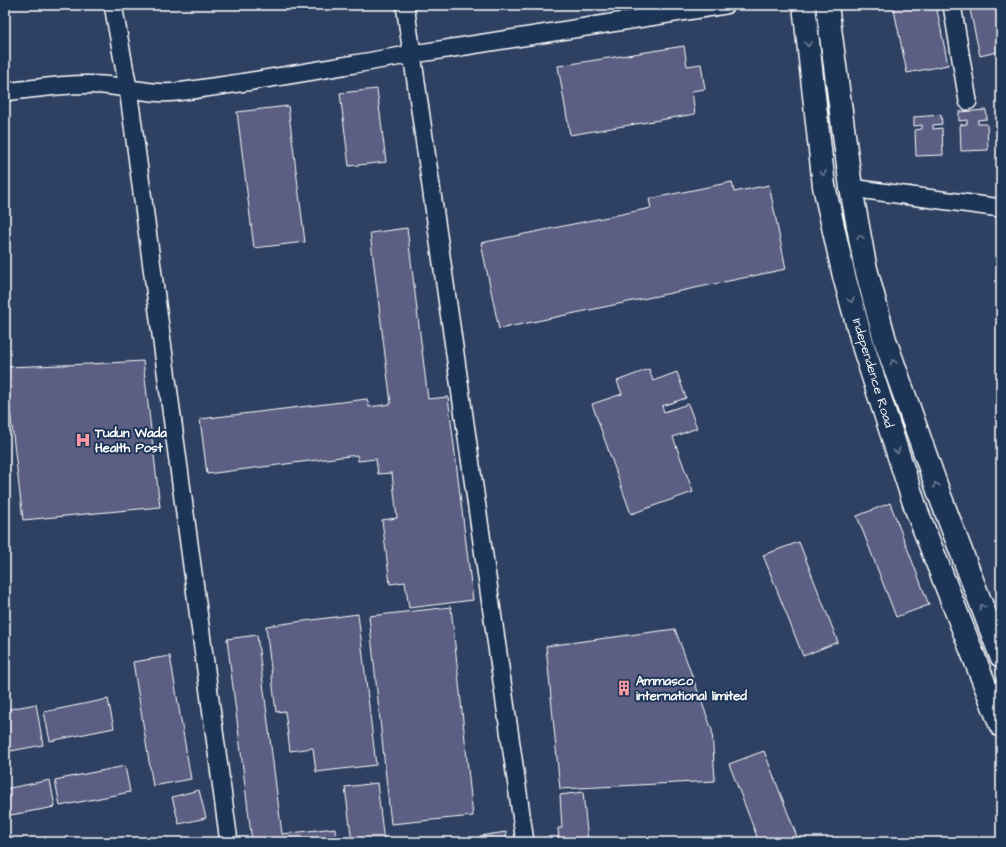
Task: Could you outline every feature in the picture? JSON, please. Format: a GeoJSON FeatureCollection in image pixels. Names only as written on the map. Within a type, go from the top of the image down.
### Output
{"type":"FeatureCollection","features":[{"type":"Feature","properties":{"kind":"main road","name":"Independence Road"},"geometry":{"type":"LineString","coordinates":[[804,5],[824,186],[844,276],[864,349],[916,510],[1001,726]]}},
{"type":"Feature","properties":{"kind":"main road","name":"Independence Road"},"geometry":{"type":"LineString","coordinates":[[827,5],[851,188],[865,265],[885,340],[940,496],[1001,656]]}},
{"type":"Feature","properties":{"kind":"street"},"geometry":{"type":"LineString","coordinates":[[113,5],[128,88],[229,842]]}},
{"type":"Feature","properties":{"kind":"street"},"geometry":{"type":"LineString","coordinates":[[405,5],[525,842]]}},
{"type":"Feature","properties":{"kind":"street"},"geometry":{"type":"LineString","coordinates":[[5,92],[63,85],[102,85],[154,93],[173,92],[277,77],[725,5]]}},
{"type":"Feature","properties":{"kind":"street"},"geometry":{"type":"LineString","coordinates":[[952,5],[968,101]]}},
{"type":"Feature","properties":{"kind":"street"},"geometry":{"type":"LineString","coordinates":[[851,188],[1001,208]]}},
{"type":"Feature","properties":{"kind":"building"},"geometry":{"type":"Polygon","coordinates":[[[893,5],[936,5],[948,65],[907,73],[893,5]]]}},
{"type":"Feature","properties":{"kind":"building"},"geometry":{"type":"Polygon","coordinates":[[[969,5],[1001,5],[1001,51],[980,56],[969,5]]]}},
{"type":"Feature","properties":{"kind":"building"},"geometry":{"type":"Polygon","coordinates":[[[684,46],[687,66],[701,64],[705,89],[692,91],[695,114],[570,135],[558,66],[684,46]]]}},
{"type":"Feature","properties":{"kind":"building"},"geometry":{"type":"Polygon","coordinates":[[[377,89],[386,162],[349,166],[340,93],[377,89]]]}},
{"type":"Feature","properties":{"kind":"building"},"geometry":{"type":"Polygon","coordinates":[[[288,106],[305,242],[254,248],[237,112],[288,106]]]}},
{"type":"Feature","properties":{"kind":"building"},"geometry":{"type":"Polygon","coordinates":[[[986,110],[987,119],[978,120],[978,124],[987,124],[988,150],[961,151],[960,125],[967,124],[967,120],[959,121],[959,112],[986,110]]]}},
{"type":"Feature","properties":{"kind":"building"},"geometry":{"type":"Polygon","coordinates":[[[941,115],[942,124],[933,125],[933,129],[942,128],[943,155],[916,156],[915,130],[922,129],[922,125],[914,126],[914,117],[941,115]]]}},
{"type":"Feature","properties":{"kind":"building"},"geometry":{"type":"Polygon","coordinates":[[[732,182],[734,192],[769,185],[786,269],[499,329],[481,243],[651,208],[649,199],[732,182]]]}},
{"type":"Feature","properties":{"kind":"building"},"geometry":{"type":"Polygon","coordinates":[[[407,228],[428,399],[448,397],[473,600],[409,608],[405,582],[390,584],[382,520],[397,518],[392,473],[378,474],[376,459],[358,461],[357,455],[207,474],[200,419],[367,399],[369,407],[391,404],[370,233],[407,228]]]}},
{"type":"Feature","properties":{"kind":"building","name":"Tudun Wada Health Post"},"geometry":{"type":"Polygon","coordinates":[[[143,361],[160,507],[23,520],[5,367],[143,361]]]}},
{"type":"Feature","properties":{"kind":"building"},"geometry":{"type":"Polygon","coordinates":[[[649,369],[653,381],[677,372],[686,398],[662,406],[664,412],[688,404],[697,428],[673,437],[693,492],[631,514],[592,404],[622,394],[617,381],[649,369]]]}},
{"type":"Feature","properties":{"kind":"building"},"geometry":{"type":"Polygon","coordinates":[[[890,503],[929,605],[896,617],[857,516],[890,503]]]}},
{"type":"Feature","properties":{"kind":"building"},"geometry":{"type":"Polygon","coordinates":[[[799,542],[838,642],[803,656],[763,555],[799,542]]]}},
{"type":"Feature","properties":{"kind":"building"},"geometry":{"type":"Polygon","coordinates":[[[451,607],[473,816],[391,824],[369,616],[451,607]]]}},
{"type":"Feature","properties":{"kind":"building"},"geometry":{"type":"Polygon","coordinates":[[[358,614],[376,765],[316,772],[313,748],[290,751],[285,711],[276,712],[266,626],[358,614]]]}},
{"type":"Feature","properties":{"kind":"building","name":"Ammasco international limited"},"geometry":{"type":"Polygon","coordinates":[[[675,629],[712,730],[715,781],[560,789],[546,646],[675,629]]]}},
{"type":"Feature","properties":{"kind":"building"},"geometry":{"type":"Polygon","coordinates":[[[257,635],[282,834],[335,828],[336,842],[252,842],[227,639],[257,635]]]}},
{"type":"Feature","properties":{"kind":"building"},"geometry":{"type":"Polygon","coordinates":[[[170,656],[191,779],[153,786],[133,662],[170,656]]]}},
{"type":"Feature","properties":{"kind":"building"},"geometry":{"type":"Polygon","coordinates":[[[108,699],[114,728],[50,741],[44,712],[108,699]]]}},
{"type":"Feature","properties":{"kind":"building"},"geometry":{"type":"Polygon","coordinates":[[[36,704],[43,745],[5,752],[5,710],[36,704]]]}},
{"type":"Feature","properties":{"kind":"building"},"geometry":{"type":"Polygon","coordinates":[[[764,751],[799,842],[759,842],[729,764],[764,751]]]}},
{"type":"Feature","properties":{"kind":"building"},"geometry":{"type":"Polygon","coordinates":[[[125,766],[130,792],[60,806],[55,780],[125,766]]]}},
{"type":"Feature","properties":{"kind":"building"},"geometry":{"type":"Polygon","coordinates":[[[50,780],[55,807],[5,816],[5,789],[50,780]]]}},
{"type":"Feature","properties":{"kind":"building"},"geometry":{"type":"Polygon","coordinates":[[[377,783],[384,842],[352,842],[345,787],[377,783]]]}},
{"type":"Feature","properties":{"kind":"building"},"geometry":{"type":"Polygon","coordinates":[[[199,790],[206,818],[179,824],[172,797],[199,790]]]}},
{"type":"Feature","properties":{"kind":"building"},"geometry":{"type":"Polygon","coordinates":[[[583,792],[588,842],[559,842],[558,828],[562,828],[560,795],[583,792]]]}},
{"type":"Feature","properties":{"kind":"building"},"geometry":{"type":"Polygon","coordinates":[[[506,832],[507,842],[481,842],[480,836],[506,832]]]}},
{"type":"Feature","properties":{"kind":"place","name":"Tudun Wada Health Post"},"geometry":{"type":"Point","coordinates":[83,440]}},
{"type":"Feature","properties":{"kind":"place","name":"Ammasco international limited"},"geometry":{"type":"Point","coordinates":[624,688]}}]}
